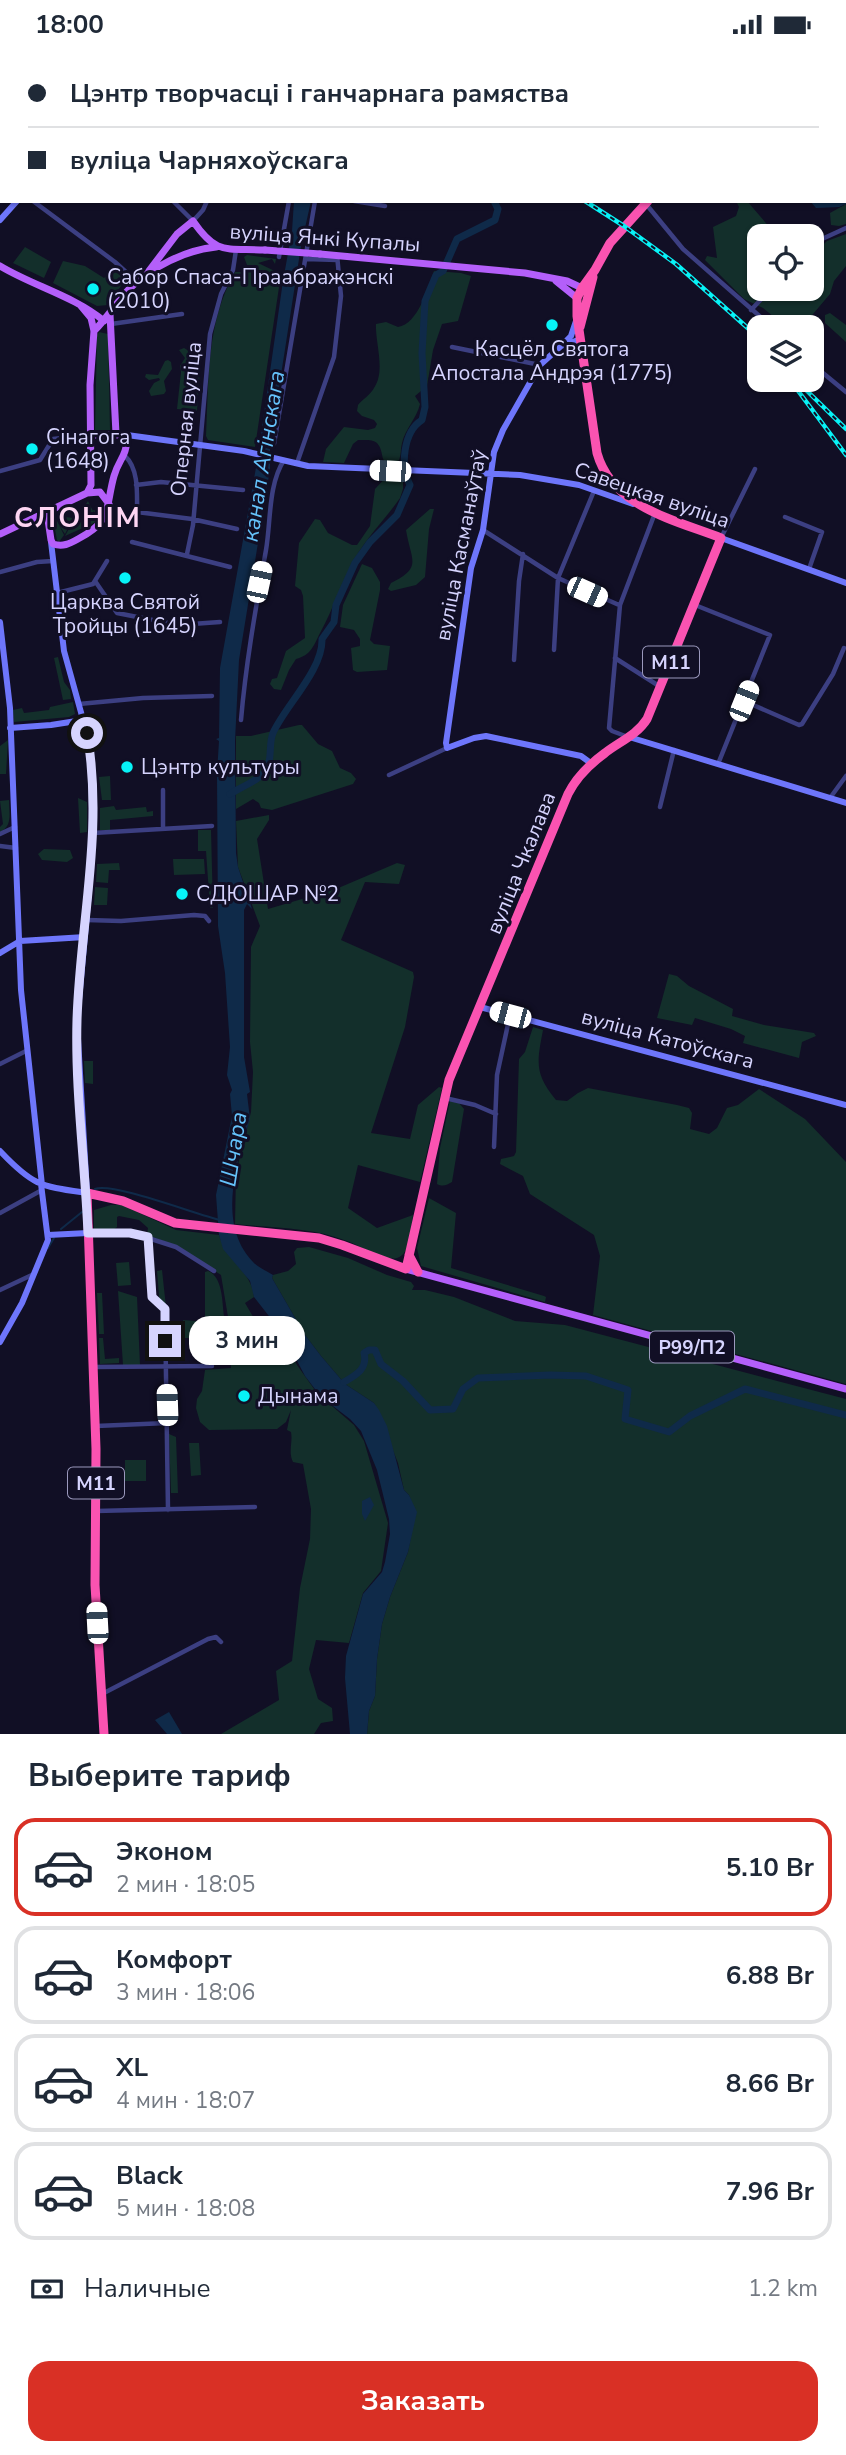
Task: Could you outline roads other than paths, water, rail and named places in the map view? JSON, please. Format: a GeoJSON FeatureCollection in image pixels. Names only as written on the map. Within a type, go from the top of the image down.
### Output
{"type":"FeatureCollection","features":[{"type":"Feature","properties":{"kind":"highway"},"geometry":{"type":"LineString","coordinates":[[580,329],[589,279],[610,243],[646,203]]}},
{"type":"Feature","properties":{"kind":"highway"},"geometry":{"type":"LineString","coordinates":[[595,270],[583,301],[578,298],[577,316],[597,453],[603,470],[616,486],[645,509]]}},
{"type":"Feature","properties":{"kind":"highway","name":"Савецкая вуліца"},"geometry":{"type":"LineString","coordinates":[[645,509],[721,538]]}},
{"type":"Feature","properties":{"kind":"highway","name":"вуліца Чкалава"},"geometry":{"type":"LineString","coordinates":[[406,1269],[444,1098],[455,1065],[568,794],[592,764],[644,725],[721,538]]}},
{"type":"Feature","properties":{"kind":"highway"},"geometry":{"type":"LineString","coordinates":[[87,1192],[123,1201],[175,1223],[331,1241],[406,1269]]}},
{"type":"Feature","properties":{"kind":"highway","name":"М11"},"geometry":{"type":"LineString","coordinates":[[87,1192],[95,1426],[95,1585],[104,1734]]}},
{"type":"Feature","properties":{"kind":"highway"},"geometry":{"type":"LineString","coordinates":[[391,1264],[409,1255],[418,1272]]}},
{"type":"Feature","properties":{"kind":"main road"},"geometry":{"type":"LineString","coordinates":[[0,220],[14,203]]}},
{"type":"Feature","properties":{"kind":"main road"},"geometry":{"type":"LineString","coordinates":[[145,276],[163,250],[193,221],[206,239]]}},
{"type":"Feature","properties":{"kind":"main road","name":"вуліца Янкі Купалы"},"geometry":{"type":"LineString","coordinates":[[96,330],[145,276],[169,261],[201,249],[206,239],[218,247],[236,249],[481,268],[549,277],[567,281],[586,293]]}},
{"type":"Feature","properties":{"kind":"main road"},"geometry":{"type":"LineString","coordinates":[[201,249],[218,247]]}},
{"type":"Feature","properties":{"kind":"main road"},"geometry":{"type":"LineString","coordinates":[[163,250],[169,261]]}},
{"type":"Feature","properties":{"kind":"main road"},"geometry":{"type":"LineString","coordinates":[[1,269],[89,311],[109,317]]}},
{"type":"Feature","properties":{"kind":"main road","name":"вуліца Янкі Купалы"},"geometry":{"type":"LineString","coordinates":[[549,277],[578,298]]}},
{"type":"Feature","properties":{"kind":"main road"},"geometry":{"type":"LineString","coordinates":[[567,281],[581,282],[589,279]]}},
{"type":"Feature","properties":{"kind":"main road"},"geometry":{"type":"LineString","coordinates":[[89,311],[104,312],[109,317],[116,434]]}},
{"type":"Feature","properties":{"kind":"main road"},"geometry":{"type":"LineString","coordinates":[[87,493],[91,485],[90,385],[96,330],[89,311]]}},
{"type":"Feature","properties":{"kind":"main road"},"geometry":{"type":"LineString","coordinates":[[561,346],[571,336],[577,316]]}},
{"type":"Feature","properties":{"kind":"main road"},"geometry":{"type":"LineString","coordinates":[[96,330],[106,329],[111,335]]}},
{"type":"Feature","properties":{"kind":"main road","name":"вуліца Касманаўтаў"},"geometry":{"type":"LineString","coordinates":[[447,748],[467,590],[482,530],[494,452],[540,365],[561,346],[581,339]]}},
{"type":"Feature","properties":{"kind":"main road","name":"Савецкая вуліца"},"geometry":{"type":"LineString","coordinates":[[89,435],[116,434],[200,443],[308,466],[543,478],[595,490],[645,509]]}},
{"type":"Feature","properties":{"kind":"main road"},"geometry":{"type":"LineString","coordinates":[[53,561],[66,545],[98,526],[109,507],[115,473],[125,456],[127,435]]}},
{"type":"Feature","properties":{"kind":"main road"},"geometry":{"type":"LineString","coordinates":[[612,496],[616,486]]}},
{"type":"Feature","properties":{"kind":"main road"},"geometry":{"type":"LineString","coordinates":[[0,534],[87,493],[96,491],[103,494],[109,507]]}},
{"type":"Feature","properties":{"kind":"main road"},"geometry":{"type":"LineString","coordinates":[[0,1151],[22,1174],[42,1187],[87,1192],[77,1021],[93,833],[92,772],[83,720],[64,651],[47,513]]}},
{"type":"Feature","properties":{"kind":"main road","name":"Савецкая вуліца"},"geometry":{"type":"LineString","coordinates":[[721,538],[846,583]]}},
{"type":"Feature","properties":{"kind":"main road"},"geometry":{"type":"LineString","coordinates":[[51,540],[55,545],[66,545]]}},
{"type":"Feature","properties":{"kind":"main road"},"geometry":{"type":"LineString","coordinates":[[0,622],[10,728],[26,1051],[48,1235],[35,1275],[0,1342]]}},
{"type":"Feature","properties":{"kind":"main road"},"geometry":{"type":"LineString","coordinates":[[10,728],[83,720]]}},
{"type":"Feature","properties":{"kind":"main road"},"geometry":{"type":"LineString","coordinates":[[447,748],[474,738],[494,737],[581,757],[592,764]]}},
{"type":"Feature","properties":{"kind":"main road"},"geometry":{"type":"LineString","coordinates":[[629,737],[846,803]]}},
{"type":"Feature","properties":{"kind":"main road"},"geometry":{"type":"LineString","coordinates":[[0,953],[20,941],[85,937]]}},
{"type":"Feature","properties":{"kind":"main road","name":"вуліца Катоўскага"},"geometry":{"type":"LineString","coordinates":[[480,1007],[846,1105]]}},
{"type":"Feature","properties":{"kind":"main road"},"geometry":{"type":"LineString","coordinates":[[48,1235],[88,1233]]}},
{"type":"Feature","properties":{"kind":"main road","name":"Р99/П2"},"geometry":{"type":"LineString","coordinates":[[406,1269],[846,1389]]}},
{"type":"Feature","properties":{"kind":"street"},"geometry":{"type":"LineString","coordinates":[[36,203],[138,282]]}},
{"type":"Feature","properties":{"kind":"street"},"geometry":{"type":"LineString","coordinates":[[175,203],[193,221],[206,203]]}},
{"type":"Feature","properties":{"kind":"street"},"geometry":{"type":"LineString","coordinates":[[279,257],[289,203]]}},
{"type":"Feature","properties":{"kind":"street"},"geometry":{"type":"LineString","coordinates":[[274,444],[315,203]]}},
{"type":"Feature","properties":{"kind":"street"},"geometry":{"type":"LineString","coordinates":[[366,203],[385,206]]}},
{"type":"Feature","properties":{"kind":"street"},"geometry":{"type":"LineString","coordinates":[[648,203],[683,249],[757,315]]}},
{"type":"Feature","properties":{"kind":"street"},"geometry":{"type":"LineString","coordinates":[[824,238],[846,228]]}},
{"type":"Feature","properties":{"kind":"street","name":"Оперная вуліца"},"geometry":{"type":"LineString","coordinates":[[187,554],[210,334],[221,294],[233,270],[236,249]]}},
{"type":"Feature","properties":{"kind":"street"},"geometry":{"type":"LineString","coordinates":[[297,463],[334,357],[341,296],[337,258],[306,259]]}},
{"type":"Feature","properties":{"kind":"street"},"geometry":{"type":"LineString","coordinates":[[751,310],[760,301]]}},
{"type":"Feature","properties":{"kind":"street"},"geometry":{"type":"LineString","coordinates":[[109,317],[182,314]]}},
{"type":"Feature","properties":{"kind":"street"},"geometry":{"type":"LineString","coordinates":[[452,347],[540,365]]}},
{"type":"Feature","properties":{"kind":"street"},"geometry":{"type":"LineString","coordinates":[[824,374],[846,392]]}},
{"type":"Feature","properties":{"kind":"street","name":"Савецкая вуліца"},"geometry":{"type":"LineString","coordinates":[[0,471],[40,460],[52,439],[89,435]]}},
{"type":"Feature","properties":{"kind":"street"},"geometry":{"type":"LineString","coordinates":[[125,456],[132,464],[137,512],[237,529]]}},
{"type":"Feature","properties":{"kind":"street"},"geometry":{"type":"LineString","coordinates":[[241,720],[248,643],[266,549],[274,489],[282,459]]}},
{"type":"Feature","properties":{"kind":"street","name":"вуліца Чкалава"},"geometry":{"type":"LineString","coordinates":[[721,538],[755,469]]}},
{"type":"Feature","properties":{"kind":"street"},"geometry":{"type":"LineString","coordinates":[[136,485],[161,482],[243,490]]}},
{"type":"Feature","properties":{"kind":"street"},"geometry":{"type":"LineString","coordinates":[[554,650],[558,578],[595,490]]}},
{"type":"Feature","properties":{"kind":"street"},"geometry":{"type":"LineString","coordinates":[[629,737],[609,728],[620,605],[655,513]]}},
{"type":"Feature","properties":{"kind":"street"},"geometry":{"type":"LineString","coordinates":[[785,517],[822,532],[808,569]]}},
{"type":"Feature","properties":{"kind":"street"},"geometry":{"type":"LineString","coordinates":[[482,530],[558,578],[620,605]]}},
{"type":"Feature","properties":{"kind":"street"},"geometry":{"type":"LineString","coordinates":[[132,542],[230,567]]}},
{"type":"Feature","properties":{"kind":"street"},"geometry":{"type":"LineString","coordinates":[[514,660],[523,554]]}},
{"type":"Feature","properties":{"kind":"street"},"geometry":{"type":"LineString","coordinates":[[0,572],[37,562],[53,561]]}},
{"type":"Feature","properties":{"kind":"street"},"geometry":{"type":"LineString","coordinates":[[56,593],[89,586],[107,561]]}},
{"type":"Feature","properties":{"kind":"street"},"geometry":{"type":"LineString","coordinates":[[95,581],[117,613],[178,625],[220,622]]}},
{"type":"Feature","properties":{"kind":"street"},"geometry":{"type":"LineString","coordinates":[[695,604],[770,635],[718,764]]}},
{"type":"Feature","properties":{"kind":"street"},"geometry":{"type":"LineString","coordinates":[[744,701],[802,724],[833,674],[844,648]]}},
{"type":"Feature","properties":{"kind":"street"},"geometry":{"type":"LineString","coordinates":[[615,658],[661,687]]}},
{"type":"Feature","properties":{"kind":"street"},"geometry":{"type":"LineString","coordinates":[[79,704],[212,696]]}},
{"type":"Feature","properties":{"kind":"street"},"geometry":{"type":"LineString","coordinates":[[389,775],[447,748]]}},
{"type":"Feature","properties":{"kind":"street"},"geometry":{"type":"LineString","coordinates":[[660,807],[674,750]]}},
{"type":"Feature","properties":{"kind":"street"},"geometry":{"type":"LineString","coordinates":[[830,799],[846,776]]}},
{"type":"Feature","properties":{"kind":"street"},"geometry":{"type":"LineString","coordinates":[[163,790],[163,829]]}},
{"type":"Feature","properties":{"kind":"street"},"geometry":{"type":"LineString","coordinates":[[93,833],[212,826]]}},
{"type":"Feature","properties":{"kind":"street"},"geometry":{"type":"LineString","coordinates":[[0,834],[15,827]]}},
{"type":"Feature","properties":{"kind":"street"},"geometry":{"type":"LineString","coordinates":[[0,846],[17,849]]}},
{"type":"Feature","properties":{"kind":"street"},"geometry":{"type":"LineString","coordinates":[[87,921],[194,915],[205,916],[209,921]]}},
{"type":"Feature","properties":{"kind":"street"},"geometry":{"type":"LineString","coordinates":[[494,1147],[499,1059],[510,1015]]}},
{"type":"Feature","properties":{"kind":"street"},"geometry":{"type":"LineString","coordinates":[[0,1064],[26,1051]]}},
{"type":"Feature","properties":{"kind":"street"},"geometry":{"type":"LineString","coordinates":[[444,1098],[475,1105],[496,1114]]}},
{"type":"Feature","properties":{"kind":"street"},"geometry":{"type":"LineString","coordinates":[[0,1213],[42,1187]]}},
{"type":"Feature","properties":{"kind":"street"},"geometry":{"type":"LineString","coordinates":[[88,1233],[130,1233],[148,1237],[176,1247],[214,1271]]}},
{"type":"Feature","properties":{"kind":"street"},"geometry":{"type":"LineString","coordinates":[[148,1237],[152,1297],[165,1309],[168,1510]]}},
{"type":"Feature","properties":{"kind":"street"},"geometry":{"type":"LineString","coordinates":[[0,1290],[31,1274],[35,1275]]}},
{"type":"Feature","properties":{"kind":"street"},"geometry":{"type":"LineString","coordinates":[[93,1367],[212,1366]]}},
{"type":"Feature","properties":{"kind":"street"},"geometry":{"type":"LineString","coordinates":[[95,1426],[167,1423]]}},
{"type":"Feature","properties":{"kind":"street"},"geometry":{"type":"LineString","coordinates":[[95,1511],[255,1507]]}},
{"type":"Feature","properties":{"kind":"street"},"geometry":{"type":"LineString","coordinates":[[102,1695],[208,1639],[216,1637],[221,1642]]}},
{"type":"Feature","properties":{"kind":"water"},"geometry":{"type":"Polygon","coordinates":[[[294,203],[311,203],[301,246],[270,446],[270,469],[239,660],[235,741],[236,853],[252,909],[247,904],[244,910],[244,1057],[250,1092],[247,1094],[250,1119],[244,1138],[247,1141],[242,1144],[235,1175],[232,1206],[237,1236],[244,1250],[256,1265],[273,1275],[272,1278],[305,1335],[345,1384],[374,1403],[379,1410],[387,1426],[404,1490],[417,1512],[408,1552],[382,1624],[375,1696],[369,1711],[367,1734],[350,1734],[345,1678],[346,1656],[363,1594],[382,1572],[390,1534],[377,1470],[361,1431],[321,1397],[305,1376],[283,1334],[254,1297],[250,1281],[223,1249],[219,1235],[216,1195],[232,1116],[232,1090],[227,1075],[230,1047],[225,973],[218,926],[219,741],[216,739],[219,738],[220,668],[257,462],[294,203]]]}},
{"type":"Feature","properties":{"kind":"water"},"geometry":{"type":"Polygon","coordinates":[[[812,203],[846,203],[839,207],[816,208],[812,203]]]}},
{"type":"Feature","properties":{"kind":"water"},"geometry":{"type":"Polygon","coordinates":[[[370,1497],[374,1505],[365,1521],[362,1501],[370,1497]]]}},
{"type":"Feature","properties":{"kind":"water"},"geometry":{"type":"Polygon","coordinates":[[[169,1712],[182,1734],[167,1734],[155,1720],[169,1712]]]}},
{"type":"Feature","properties":{"kind":"waterway"},"geometry":{"type":"LineString","coordinates":[[230,794],[255,780],[266,770],[273,733],[316,663],[322,639],[334,622],[336,605],[355,563],[370,542],[397,515],[410,485],[404,460],[407,441],[422,420],[425,407],[422,353],[425,301],[436,275],[443,271],[457,239],[495,220],[498,209],[495,203]]}},
{"type":"Feature","properties":{"kind":"waterway"},"geometry":{"type":"LineString","coordinates":[[95,1189],[105,1188],[136,1194],[220,1220]]}},
{"type":"Feature","properties":{"kind":"waterway"},"geometry":{"type":"LineString","coordinates":[[61,1229],[82,1212]]}},
{"type":"Feature","properties":{"kind":"waterway"},"geometry":{"type":"LineString","coordinates":[[48,1248],[54,1238]]}},
{"type":"Feature","properties":{"kind":"waterway"},"geometry":{"type":"LineString","coordinates":[[344,1382],[363,1367],[364,1353],[375,1350],[381,1364],[403,1381],[430,1410],[453,1409],[463,1389],[478,1378],[550,1375],[586,1376],[628,1390],[625,1419],[669,1432],[690,1416],[745,1389],[846,1415]]}},
{"type":"Feature","properties":{"kind":"railway"},"geometry":{"type":"LineString","coordinates":[[588,203],[676,264],[747,327]]}},
{"type":"Feature","properties":{"kind":"railway"},"geometry":{"type":"LineString","coordinates":[[799,392],[846,455]]}},
{"type":"Feature","properties":{"kind":"railway"},"geometry":{"type":"LineString","coordinates":[[808,392],[846,429]]}},
{"type":"Feature","properties":{"kind":"place","name":"Сабор Спаса-Праабражэнскі (2010)"},"geometry":{"type":"Point","coordinates":[93,289]}},
{"type":"Feature","properties":{"kind":"place","name":"Касцёл Святога Апостала Андрэя (1775)"},"geometry":{"type":"Point","coordinates":[552,325]}},
{"type":"Feature","properties":{"kind":"place","name":"Сінагога (1648)"},"geometry":{"type":"Point","coordinates":[32,449]}},
{"type":"Feature","properties":{"kind":"place","name":"Царква Святой Тройцы (1645)"},"geometry":{"type":"Point","coordinates":[125,578]}},
{"type":"Feature","properties":{"kind":"place","name":"Цэнтр культуры"},"geometry":{"type":"Point","coordinates":[127,767]}},
{"type":"Feature","properties":{"kind":"place","name":"СДЮШАР №2"},"geometry":{"type":"Point","coordinates":[182,894]}},
{"type":"Feature","properties":{"kind":"place","name":"Дынама"},"geometry":{"type":"Point","coordinates":[244,1396]}},
{"type":"Feature","properties":{"kind":"district","name":"СЛОНІМ"},"geometry":{"type":"Point","coordinates":[78,517]}},
{"type":"Feature","properties":{"kind":"water label","name":"канал Агінскага"},"geometry":{"type":"Point","coordinates":[263,456]}},
{"type":"Feature","properties":{"kind":"water label","name":"Шчара"},"geometry":{"type":"Point","coordinates":[233,1149]}}]}
